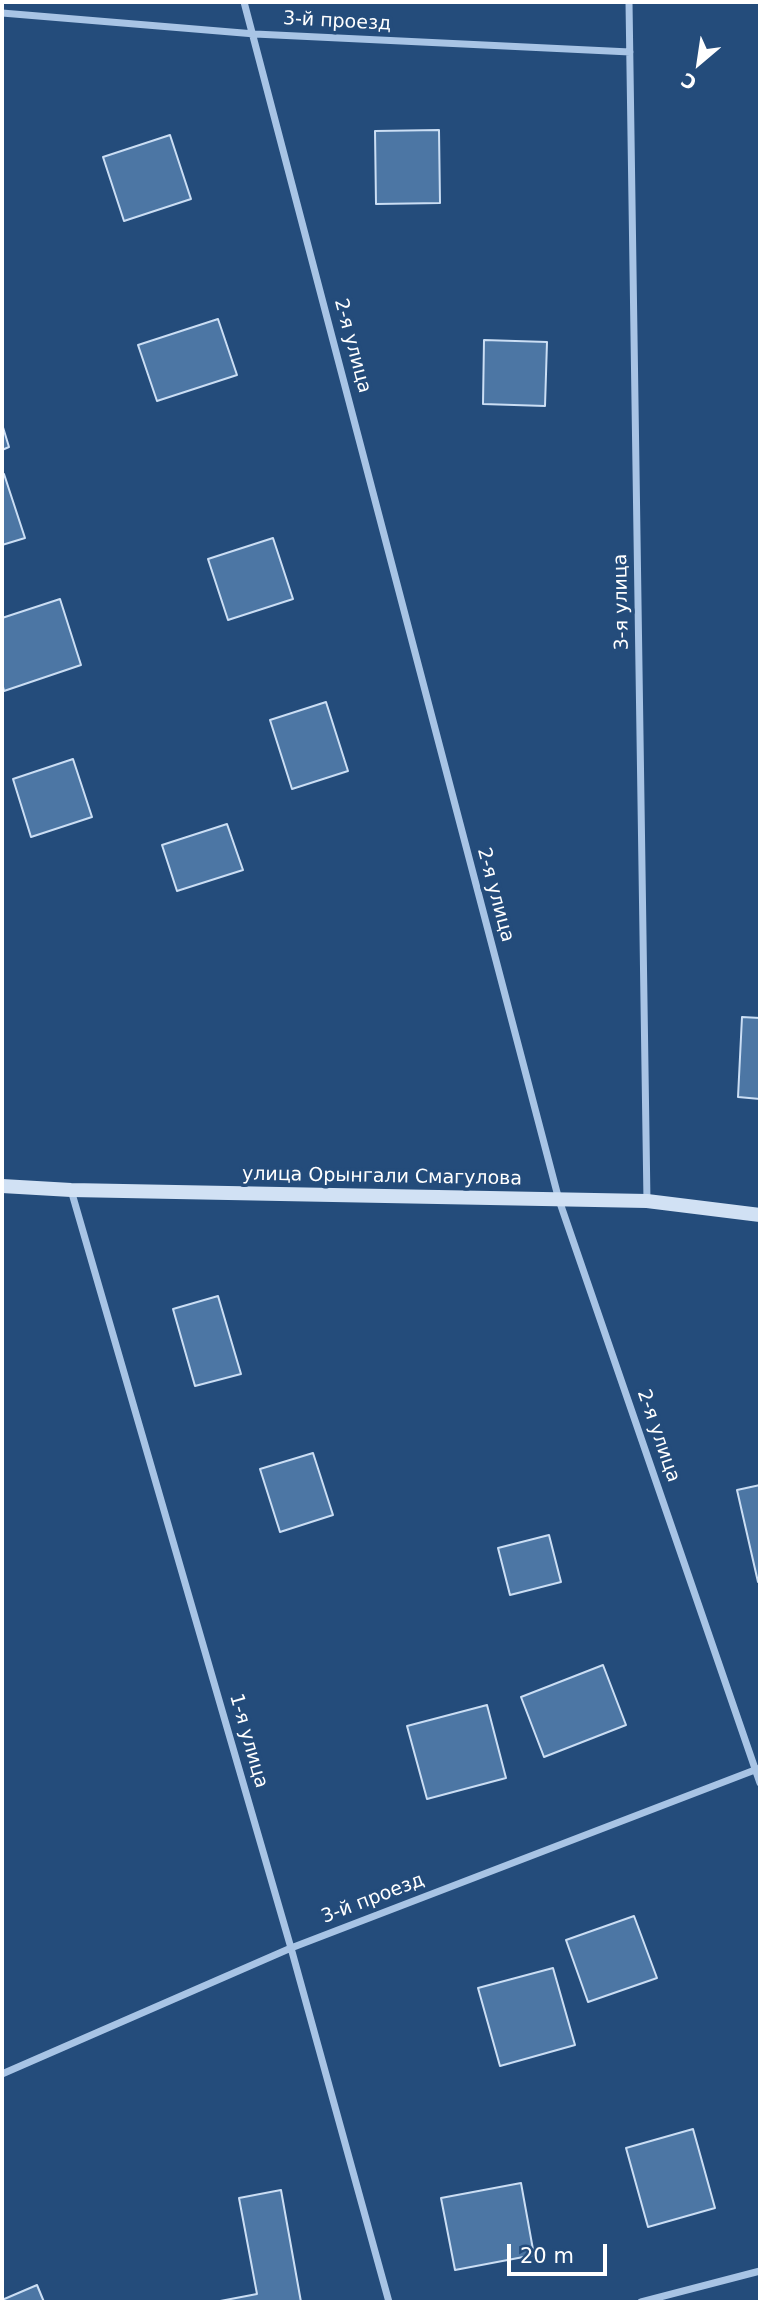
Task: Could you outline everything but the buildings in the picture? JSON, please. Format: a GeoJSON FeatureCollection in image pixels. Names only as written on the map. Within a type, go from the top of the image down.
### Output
{"type":"FeatureCollection","features":[{"type":"Feature","properties":{"kind":"main road","name":"улица Орынгали Смагулова"},"geometry":{"type":"LineString","coordinates":[[2,1186],[71,1190],[647,1201],[760,1215]]}},
{"type":"Feature","properties":{"kind":"street","name":"2-я улица"},"geometry":{"type":"LineString","coordinates":[[244,2],[559,1200],[758,1768],[760,1783]]}},
{"type":"Feature","properties":{"kind":"street","name":"3-я улица"},"geometry":{"type":"LineString","coordinates":[[629,2],[647,1201]]}},
{"type":"Feature","properties":{"kind":"street","name":"3-й проезд"},"geometry":{"type":"LineString","coordinates":[[2,13],[254,34],[630,52]]}},
{"type":"Feature","properties":{"kind":"street","name":"1-я улица"},"geometry":{"type":"LineString","coordinates":[[71,1190],[291,1948],[389,2302]]}},
{"type":"Feature","properties":{"kind":"street","name":"3-й проезд"},"geometry":{"type":"LineString","coordinates":[[2,2074],[291,1948],[758,1768]]}},
{"type":"Feature","properties":{"kind":"street"},"geometry":{"type":"LineString","coordinates":[[641,2302],[760,2271]]}}]}
